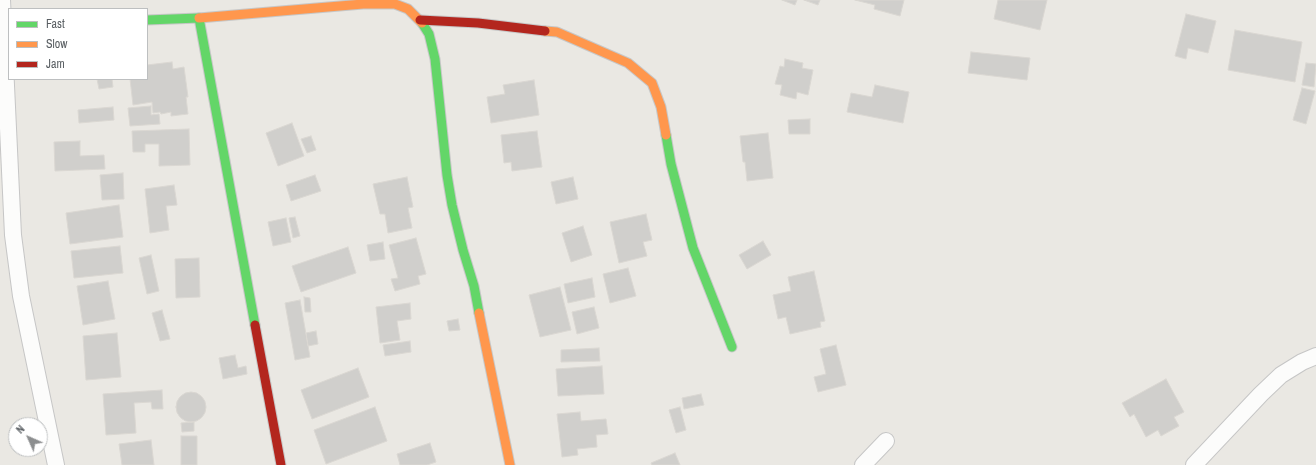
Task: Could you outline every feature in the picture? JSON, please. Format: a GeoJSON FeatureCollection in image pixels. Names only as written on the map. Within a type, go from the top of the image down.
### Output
{"type":"FeatureCollection","features":[{"type":"Feature","properties":{"kind":"street"},"geometry":{"type":"LineString","coordinates":[[2,0],[7,27],[8,62]]}},
{"type":"Feature","properties":{"kind":"street"},"geometry":{"type":"LineString","coordinates":[[148,20],[199,18],[363,4],[395,4],[408,9],[420,20],[429,34],[435,59],[447,175],[452,205],[474,286],[510,465]]}},
{"type":"Feature","properties":{"kind":"street"},"geometry":{"type":"LineString","coordinates":[[199,18],[281,465]]}},
{"type":"Feature","properties":{"kind":"street"},"geometry":{"type":"LineString","coordinates":[[420,20],[478,23],[558,32],[628,63],[652,83],[661,107],[671,164],[693,248],[732,347]]}},
{"type":"Feature","properties":{"kind":"street"},"geometry":{"type":"LineString","coordinates":[[9,80],[13,235],[21,296],[56,465]]}},
{"type":"Feature","properties":{"kind":"street"},"geometry":{"type":"LineString","coordinates":[[1194,465],[1260,394],[1281,375],[1302,362],[1316,356]]}},
{"type":"Feature","properties":{"kind":"street"},"geometry":{"type":"LineString","coordinates":[[864,465],[886,442]]}},
{"type":"Feature","properties":{"kind":"building"},"geometry":{"type":"Polygon","coordinates":[[[782,0],[797,0],[795,5],[782,0]]]}},
{"type":"Feature","properties":{"kind":"building"},"geometry":{"type":"Polygon","coordinates":[[[804,0],[820,0],[818,5],[804,0]]]}},
{"type":"Feature","properties":{"kind":"building"},"geometry":{"type":"Polygon","coordinates":[[[855,0],[904,0],[900,16],[874,9],[875,5],[855,0]]]}},
{"type":"Feature","properties":{"kind":"building"},"geometry":{"type":"Polygon","coordinates":[[[998,0],[1047,0],[1040,30],[994,19],[998,0]]]}},
{"type":"Feature","properties":{"kind":"building"},"geometry":{"type":"Polygon","coordinates":[[[1186,14],[1216,21],[1208,53],[1188,48],[1186,59],[1175,56],[1186,14]]]}},
{"type":"Feature","properties":{"kind":"building"},"geometry":{"type":"Polygon","coordinates":[[[1235,30],[1302,42],[1295,82],[1228,70],[1235,30]]]}},
{"type":"Feature","properties":{"kind":"building"},"geometry":{"type":"Polygon","coordinates":[[[971,52],[1030,58],[1027,80],[968,73],[971,52]]]}},
{"type":"Feature","properties":{"kind":"building"},"geometry":{"type":"Polygon","coordinates":[[[785,59],[803,63],[802,68],[813,70],[808,95],[797,92],[796,99],[780,95],[782,85],[775,84],[780,66],[784,67],[785,59]]]}},
{"type":"Feature","properties":{"kind":"building"},"geometry":{"type":"Polygon","coordinates":[[[172,62],[173,69],[184,67],[188,97],[186,97],[188,114],[171,116],[171,112],[161,114],[160,112],[153,113],[152,102],[133,105],[130,80],[148,80],[148,65],[172,62]]]}},
{"type":"Feature","properties":{"kind":"building"},"geometry":{"type":"Polygon","coordinates":[[[1306,63],[1316,64],[1314,87],[1302,85],[1306,63]]]}},
{"type":"Feature","properties":{"kind":"building"},"geometry":{"type":"Polygon","coordinates":[[[97,80],[112,80],[113,87],[99,89],[97,80]]]}},
{"type":"Feature","properties":{"kind":"building"},"geometry":{"type":"Polygon","coordinates":[[[534,80],[539,115],[491,123],[487,97],[505,94],[503,85],[534,80]]]}},
{"type":"Feature","properties":{"kind":"building"},"geometry":{"type":"Polygon","coordinates":[[[875,85],[909,92],[903,123],[847,112],[851,93],[872,97],[875,85]]]}},
{"type":"Feature","properties":{"kind":"building"},"geometry":{"type":"Polygon","coordinates":[[[1302,88],[1315,91],[1306,124],[1293,120],[1302,88]]]}},
{"type":"Feature","properties":{"kind":"building"},"geometry":{"type":"Polygon","coordinates":[[[151,106],[151,115],[159,114],[160,124],[130,126],[128,108],[151,106]]]}},
{"type":"Feature","properties":{"kind":"building"},"geometry":{"type":"Polygon","coordinates":[[[113,107],[114,120],[79,123],[78,110],[113,107]]]}},
{"type":"Feature","properties":{"kind":"building"},"geometry":{"type":"Polygon","coordinates":[[[810,119],[810,134],[789,134],[788,120],[810,119]]]}},
{"type":"Feature","properties":{"kind":"building"},"geometry":{"type":"Polygon","coordinates":[[[292,123],[304,156],[278,166],[266,133],[292,123]]]}},
{"type":"Feature","properties":{"kind":"building"},"geometry":{"type":"Polygon","coordinates":[[[189,129],[190,165],[159,166],[159,144],[145,144],[145,152],[133,152],[132,131],[189,129]]]}},
{"type":"Feature","properties":{"kind":"building"},"geometry":{"type":"Polygon","coordinates":[[[537,131],[542,167],[512,171],[511,162],[504,163],[501,135],[537,131]]]}},
{"type":"Feature","properties":{"kind":"building"},"geometry":{"type":"Polygon","coordinates":[[[768,133],[773,178],[747,181],[740,136],[768,133]]]}},
{"type":"Feature","properties":{"kind":"building"},"geometry":{"type":"Polygon","coordinates":[[[311,136],[316,150],[307,153],[301,139],[311,136]]]}},
{"type":"Feature","properties":{"kind":"building"},"geometry":{"type":"Polygon","coordinates":[[[80,141],[80,156],[104,155],[105,169],[55,171],[54,142],[80,141]]]}},
{"type":"Feature","properties":{"kind":"building"},"geometry":{"type":"Polygon","coordinates":[[[123,173],[124,199],[102,200],[100,175],[123,173]]]}},
{"type":"Feature","properties":{"kind":"building"},"geometry":{"type":"Polygon","coordinates":[[[315,175],[321,191],[291,201],[286,185],[315,175]]]}},
{"type":"Feature","properties":{"kind":"building"},"geometry":{"type":"Polygon","coordinates":[[[407,177],[413,207],[408,208],[412,228],[388,233],[385,214],[380,214],[373,184],[407,177]]]}},
{"type":"Feature","properties":{"kind":"building"},"geometry":{"type":"Polygon","coordinates":[[[573,177],[578,199],[556,204],[551,182],[573,177]]]}},
{"type":"Feature","properties":{"kind":"building"},"geometry":{"type":"Polygon","coordinates":[[[174,185],[177,205],[166,206],[169,230],[150,233],[145,189],[174,185]]]}},
{"type":"Feature","properties":{"kind":"building"},"geometry":{"type":"Polygon","coordinates":[[[119,205],[123,237],[70,244],[66,213],[119,205]]]}},
{"type":"Feature","properties":{"kind":"building"},"geometry":{"type":"Polygon","coordinates":[[[646,214],[652,240],[643,242],[647,256],[619,263],[610,222],[646,214]]]}},
{"type":"Feature","properties":{"kind":"building"},"geometry":{"type":"Polygon","coordinates":[[[295,217],[300,236],[293,238],[289,218],[295,217]]]}},
{"type":"Feature","properties":{"kind":"building"},"geometry":{"type":"Polygon","coordinates":[[[286,218],[291,242],[273,246],[268,222],[286,218]]]}},
{"type":"Feature","properties":{"kind":"building"},"geometry":{"type":"Polygon","coordinates":[[[583,226],[592,255],[571,262],[562,233],[583,226]]]}},
{"type":"Feature","properties":{"kind":"building"},"geometry":{"type":"Polygon","coordinates":[[[416,238],[426,274],[418,276],[420,284],[395,291],[391,279],[398,278],[389,245],[416,238]]]}},
{"type":"Feature","properties":{"kind":"building"},"geometry":{"type":"Polygon","coordinates":[[[763,241],[771,255],[747,269],[739,255],[763,241]]]}},
{"type":"Feature","properties":{"kind":"building"},"geometry":{"type":"Polygon","coordinates":[[[383,242],[385,259],[370,261],[367,245],[383,242]]]}},
{"type":"Feature","properties":{"kind":"building"},"geometry":{"type":"Polygon","coordinates":[[[120,246],[123,273],[74,278],[71,251],[120,246]]]}},
{"type":"Feature","properties":{"kind":"building"},"geometry":{"type":"Polygon","coordinates":[[[348,247],[356,273],[301,292],[292,266],[348,247]]]}},
{"type":"Feature","properties":{"kind":"building"},"geometry":{"type":"Polygon","coordinates":[[[151,255],[159,291],[147,294],[139,258],[151,255]]]}},
{"type":"Feature","properties":{"kind":"building"},"geometry":{"type":"Polygon","coordinates":[[[199,258],[200,297],[176,298],[175,259],[199,258]]]}},
{"type":"Feature","properties":{"kind":"building"},"geometry":{"type":"Polygon","coordinates":[[[628,268],[636,296],[610,303],[603,274],[628,268]]]}},
{"type":"Feature","properties":{"kind":"building"},"geometry":{"type":"Polygon","coordinates":[[[814,271],[825,321],[820,322],[821,327],[790,334],[786,317],[778,319],[773,295],[791,291],[788,277],[814,271]]]}},
{"type":"Feature","properties":{"kind":"building"},"geometry":{"type":"Polygon","coordinates":[[[592,278],[595,297],[568,303],[564,284],[592,278]]]}},
{"type":"Feature","properties":{"kind":"building"},"geometry":{"type":"Polygon","coordinates":[[[108,281],[115,319],[83,325],[77,286],[108,281]]]}},
{"type":"Feature","properties":{"kind":"building"},"geometry":{"type":"Polygon","coordinates":[[[560,287],[571,330],[540,337],[529,295],[560,287]]]}},
{"type":"Feature","properties":{"kind":"building"},"geometry":{"type":"Polygon","coordinates":[[[304,297],[310,298],[311,312],[305,312],[304,297]]]}},
{"type":"Feature","properties":{"kind":"building"},"geometry":{"type":"Polygon","coordinates":[[[300,300],[310,357],[295,360],[285,303],[300,300]]]}},
{"type":"Feature","properties":{"kind":"building"},"geometry":{"type":"Polygon","coordinates":[[[410,303],[411,319],[397,321],[400,340],[380,343],[376,307],[410,303]]]}},
{"type":"Feature","properties":{"kind":"building"},"geometry":{"type":"Polygon","coordinates":[[[594,307],[599,328],[577,334],[572,312],[594,307]]]}},
{"type":"Feature","properties":{"kind":"building"},"geometry":{"type":"Polygon","coordinates":[[[162,310],[170,339],[160,341],[152,313],[162,310]]]}},
{"type":"Feature","properties":{"kind":"building"},"geometry":{"type":"Polygon","coordinates":[[[458,319],[460,330],[449,331],[447,321],[458,319]]]}},
{"type":"Feature","properties":{"kind":"building"},"geometry":{"type":"Polygon","coordinates":[[[316,331],[318,344],[308,346],[306,333],[316,331]]]}},
{"type":"Feature","properties":{"kind":"building"},"geometry":{"type":"Polygon","coordinates":[[[117,333],[121,377],[86,380],[83,336],[117,333]]]}},
{"type":"Feature","properties":{"kind":"building"},"geometry":{"type":"Polygon","coordinates":[[[410,341],[411,352],[385,356],[383,345],[410,341]]]}},
{"type":"Feature","properties":{"kind":"building"},"geometry":{"type":"Polygon","coordinates":[[[836,345],[846,385],[818,392],[814,377],[826,374],[820,349],[836,345]]]}},
{"type":"Feature","properties":{"kind":"building"},"geometry":{"type":"Polygon","coordinates":[[[599,348],[600,361],[561,362],[561,350],[599,348]]]}},
{"type":"Feature","properties":{"kind":"building"},"geometry":{"type":"Polygon","coordinates":[[[235,355],[238,368],[246,366],[247,374],[223,379],[219,358],[235,355]]]}},
{"type":"Feature","properties":{"kind":"building"},"geometry":{"type":"Polygon","coordinates":[[[602,366],[604,394],[558,396],[556,369],[602,366]]]}},
{"type":"Feature","properties":{"kind":"building"},"geometry":{"type":"Polygon","coordinates":[[[358,368],[369,397],[312,419],[301,390],[358,368]]]}},
{"type":"Feature","properties":{"kind":"building"},"geometry":{"type":"Polygon","coordinates":[[[1166,379],[1184,412],[1174,417],[1179,426],[1161,436],[1158,430],[1146,437],[1134,414],[1130,417],[1122,403],[1166,379]]]}},
{"type":"Feature","properties":{"kind":"building"},"geometry":{"type":"Polygon","coordinates":[[[162,390],[163,409],[152,409],[151,402],[134,403],[136,433],[106,435],[103,394],[162,390]]]}},
{"type":"Feature","properties":{"kind":"building"},"geometry":{"type":"Polygon","coordinates":[[[191,392],[201,397],[206,407],[201,417],[191,422],[181,417],[176,407],[181,397],[191,392]]]}},
{"type":"Feature","properties":{"kind":"building"},"geometry":{"type":"Polygon","coordinates":[[[701,394],[704,405],[684,409],[682,398],[701,394]]]}},
{"type":"Feature","properties":{"kind":"building"},"geometry":{"type":"Polygon","coordinates":[[[375,407],[387,441],[326,464],[314,430],[375,407]]]}},
{"type":"Feature","properties":{"kind":"building"},"geometry":{"type":"Polygon","coordinates":[[[680,407],[686,430],[676,433],[669,410],[680,407]]]}},
{"type":"Feature","properties":{"kind":"building"},"geometry":{"type":"Polygon","coordinates":[[[580,412],[581,421],[606,419],[608,434],[596,435],[597,447],[577,449],[578,455],[562,457],[557,414],[580,412]]]}},
{"type":"Feature","properties":{"kind":"building"},"geometry":{"type":"Polygon","coordinates":[[[194,422],[194,431],[182,432],[181,423],[194,422]]]}},
{"type":"Feature","properties":{"kind":"building"},"geometry":{"type":"Polygon","coordinates":[[[181,436],[197,436],[197,465],[181,465],[181,436]]]}},
{"type":"Feature","properties":{"kind":"building"},"geometry":{"type":"Polygon","coordinates":[[[151,440],[154,465],[122,465],[119,444],[151,440]]]}},
{"type":"Feature","properties":{"kind":"building"},"geometry":{"type":"Polygon","coordinates":[[[430,443],[436,462],[427,465],[400,465],[397,454],[430,443]]]}},
{"type":"Feature","properties":{"kind":"building"},"geometry":{"type":"Polygon","coordinates":[[[675,453],[680,465],[652,465],[651,463],[675,453]]]}},
{"type":"Feature","properties":{"kind":"traffic: fast"},"geometry":{"type":"LineString","coordinates":[[148,20],[199,18],[255,325]]}},
{"type":"Feature","properties":{"kind":"traffic: fast"},"geometry":{"type":"LineString","coordinates":[[422,23],[429,34],[435,59],[447,175],[452,205],[474,286],[479,313]]}},
{"type":"Feature","properties":{"kind":"traffic: fast"},"geometry":{"type":"LineString","coordinates":[[666,135],[671,164],[693,248],[732,347]]}},
{"type":"Feature","properties":{"kind":"traffic: slow"},"geometry":{"type":"LineString","coordinates":[[199,18],[363,4],[395,4],[408,9],[422,23]]}},
{"type":"Feature","properties":{"kind":"traffic: slow"},"geometry":{"type":"LineString","coordinates":[[545,31],[557,32],[628,63],[652,83],[661,107],[666,135]]}},
{"type":"Feature","properties":{"kind":"traffic: slow"},"geometry":{"type":"LineString","coordinates":[[479,313],[510,465]]}},
{"type":"Feature","properties":{"kind":"traffic: jam"},"geometry":{"type":"LineString","coordinates":[[420,20],[478,23],[545,31]]}},
{"type":"Feature","properties":{"kind":"traffic: jam"},"geometry":{"type":"LineString","coordinates":[[255,325],[281,465]]}}]}
